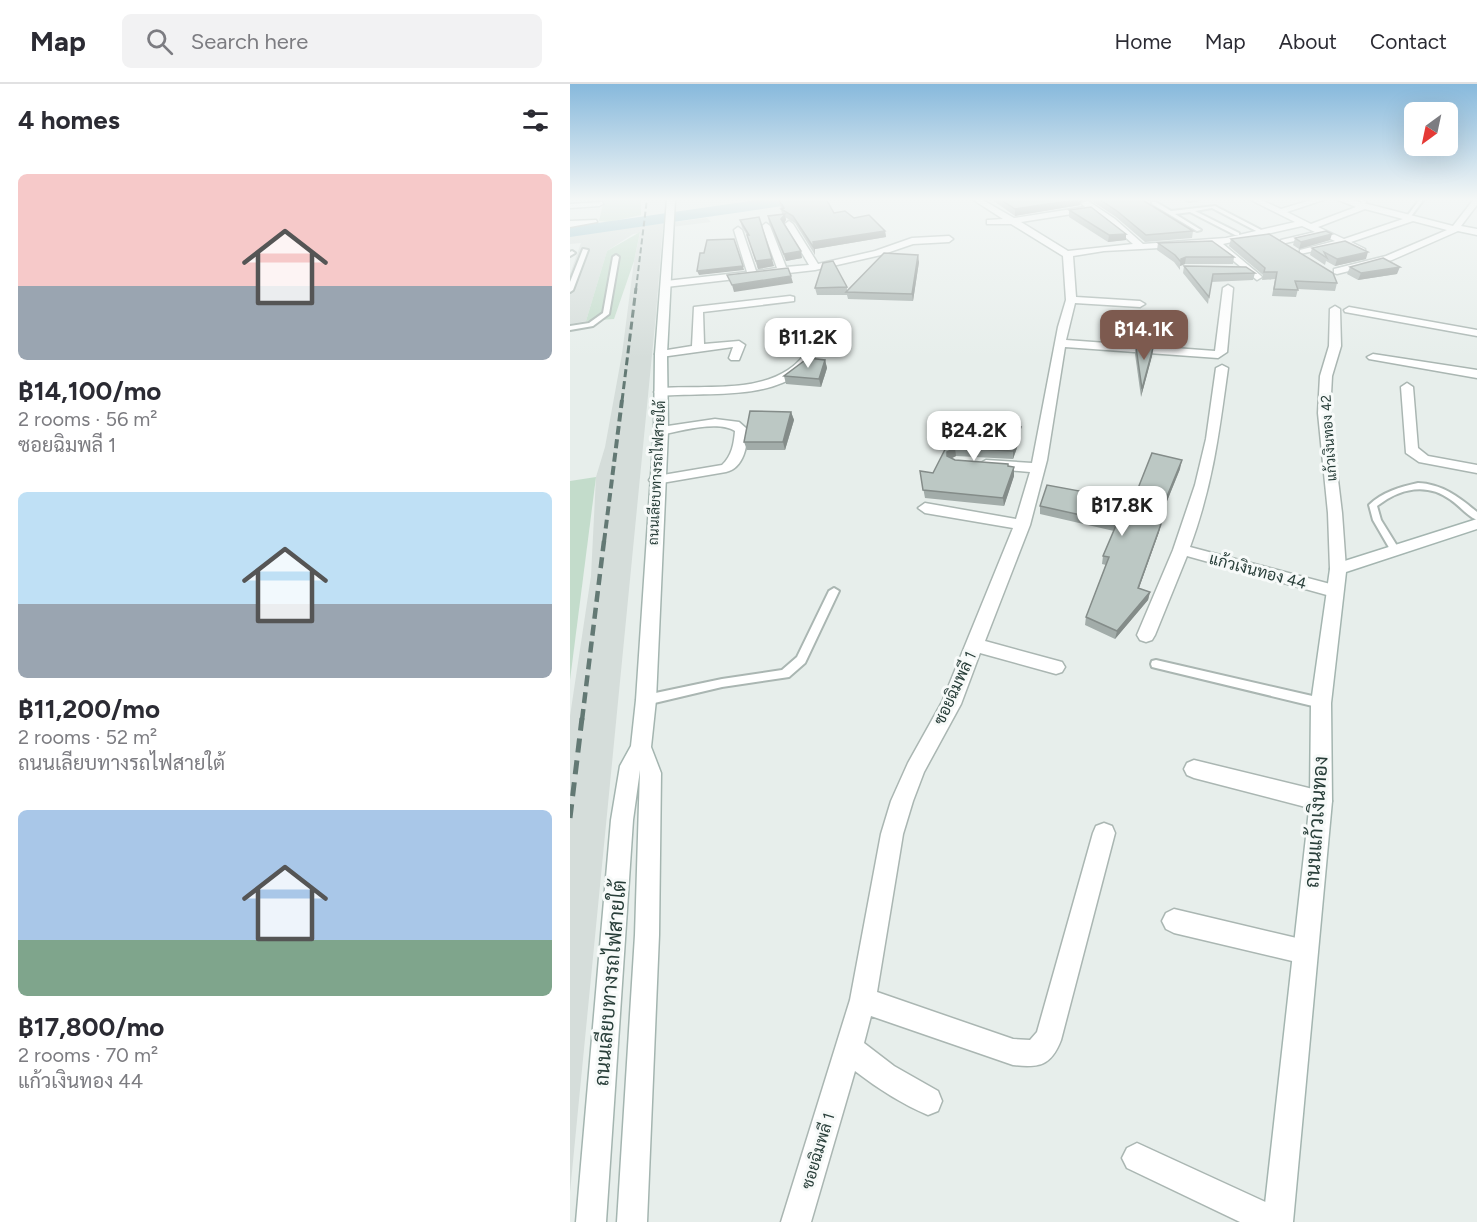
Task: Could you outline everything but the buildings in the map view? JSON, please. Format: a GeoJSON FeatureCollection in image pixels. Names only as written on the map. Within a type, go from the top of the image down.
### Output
{"type":"FeatureCollection","features":[{"type":"Feature","properties":{"kind":"street","name":"ถนนเลียบทางรถไฟสายใต้"},"geometry":{"type":"LineString","coordinates":[[591,1222],[622,820],[630,766],[641,747],[646,700],[656,480],[661,431],[661,354],[668,252]]}},
{"type":"Feature","properties":{"kind":"street"},"geometry":{"type":"LineString","coordinates":[[745,252],[752,274]]}},
{"type":"Feature","properties":{"kind":"street"},"geometry":{"type":"LineString","coordinates":[[776,252],[783,271]]}},
{"type":"Feature","properties":{"kind":"street"},"geometry":{"type":"LineString","coordinates":[[806,252],[815,267]]}},
{"type":"Feature","properties":{"kind":"street"},"geometry":{"type":"LineString","coordinates":[[698,295],[752,274],[815,267],[881,252]]}},
{"type":"Feature","properties":{"kind":"street"},"geometry":{"type":"LineString","coordinates":[[1064,252],[1067,254],[1079,252]]}},
{"type":"Feature","properties":{"kind":"street"},"geometry":{"type":"LineString","coordinates":[[1228,252],[1257,277]]}},
{"type":"Feature","properties":{"kind":"street"},"geometry":{"type":"LineString","coordinates":[[1294,252],[1311,263]]}},
{"type":"Feature","properties":{"kind":"street"},"geometry":{"type":"LineString","coordinates":[[1365,252],[1383,260]]}},
{"type":"Feature","properties":{"kind":"street"},"geometry":{"type":"LineString","coordinates":[[1337,271],[1383,260],[1402,252]]}},
{"type":"Feature","properties":{"kind":"street","name":"ซอยฉิมพลี 1"},"geometry":{"type":"LineString","coordinates":[[796,1222],[863,1000],[892,834],[898,812],[915,769],[951,704],[1022,525],[1038,468],[1071,300],[1070,259],[1067,254]]}},
{"type":"Feature","properties":{"kind":"street"},"geometry":{"type":"LineString","coordinates":[[1227,269],[1248,269]]}},
{"type":"Feature","properties":{"kind":"street"},"geometry":{"type":"LineString","coordinates":[[666,284],[698,295],[790,299]]}},
{"type":"Feature","properties":{"kind":"street"},"geometry":{"type":"LineString","coordinates":[[1062,343],[1218,355],[1221,352],[1228,288]]}},
{"type":"Feature","properties":{"kind":"street"},"geometry":{"type":"LineString","coordinates":[[698,295],[698,348]]}},
{"type":"Feature","properties":{"kind":"street"},"geometry":{"type":"LineString","coordinates":[[1071,300],[1140,304]]}},
{"type":"Feature","properties":{"kind":"street","name":"แก้วเงินทอง 42"},"geometry":{"type":"LineString","coordinates":[[1335,309],[1335,346],[1326,376],[1324,413],[1335,513],[1338,569]]}},
{"type":"Feature","properties":{"kind":"street"},"geometry":{"type":"LineString","coordinates":[[1349,310],[1477,333]]}},
{"type":"Feature","properties":{"kind":"street"},"geometry":{"type":"LineString","coordinates":[[660,392],[749,386],[783,378],[795,371],[828,329]]}},
{"type":"Feature","properties":{"kind":"street"},"geometry":{"type":"LineString","coordinates":[[661,354],[735,343],[739,345],[735,358]]}},
{"type":"Feature","properties":{"kind":"street"},"geometry":{"type":"LineString","coordinates":[[1373,357],[1477,374]]}},
{"type":"Feature","properties":{"kind":"street"},"geometry":{"type":"LineString","coordinates":[[1146,635],[1183,550],[1209,461],[1222,368]]}},
{"type":"Feature","properties":{"kind":"street"},"geometry":{"type":"LineString","coordinates":[[1407,387],[1411,450],[1424,459],[1477,469]]}},
{"type":"Feature","properties":{"kind":"street"},"geometry":{"type":"LineString","coordinates":[[656,480],[726,468],[732,465],[742,440],[741,429],[732,423],[661,431]]}},
{"type":"Feature","properties":{"kind":"street"},"geometry":{"type":"LineString","coordinates":[[968,463],[1038,468]]}},
{"type":"Feature","properties":{"kind":"street"},"geometry":{"type":"LineString","coordinates":[[925,508],[1022,525]]}},
{"type":"Feature","properties":{"kind":"street"},"geometry":{"type":"LineString","coordinates":[[1338,569],[1477,524]]}},
{"type":"Feature","properties":{"kind":"street","name":"แก้วเงินทอง 44"},"geometry":{"type":"LineString","coordinates":[[1183,550],[1334,591]]}},
{"type":"Feature","properties":{"kind":"street","name":"ถนนแก้วเงินทอง"},"geometry":{"type":"LineString","coordinates":[[1276,1222],[1321,801],[1321,703],[1338,569]]}},
{"type":"Feature","properties":{"kind":"street"},"geometry":{"type":"LineString","coordinates":[[975,645],[1056,667]]}},
{"type":"Feature","properties":{"kind":"street","name":"ถนนเลียบทางรถไฟสายใต้"},"geometry":{"type":"LineString","coordinates":[[632,1222],[647,935],[651,773],[641,747]]}},
{"type":"Feature","properties":{"kind":"street"},"geometry":{"type":"LineString","coordinates":[[1194,769],[1321,801]]}},
{"type":"Feature","properties":{"kind":"street"},"geometry":{"type":"LineString","coordinates":[[863,1000],[1013,1052],[1035,1054],[1048,1040],[1104,833]]}},
{"type":"Feature","properties":{"kind":"street"},"geometry":{"type":"LineString","coordinates":[[1174,921],[1305,952]]}},
{"type":"Feature","properties":{"kind":"street"},"geometry":{"type":"LineString","coordinates":[[850,1049],[884,1076],[928,1101]]}},
{"type":"Feature","properties":{"kind":"street"},"geometry":{"type":"LineString","coordinates":[[1137,1158],[1276,1222]]}},
{"type":"Feature","properties":{"kind":"lane"},"geometry":{"type":"LineString","coordinates":[[570,290],[584,252]]}},
{"type":"Feature","properties":{"kind":"lane"},"geometry":{"type":"LineString","coordinates":[[570,328],[591,325],[606,314],[616,257]]}},
{"type":"Feature","properties":{"kind":"lane"},"geometry":{"type":"LineString","coordinates":[[1394,549],[1377,520],[1373,504],[1387,494],[1418,484],[1432,485],[1444,490],[1477,517]]}},
{"type":"Feature","properties":{"kind":"lane"},"geometry":{"type":"LineString","coordinates":[[646,700],[722,683],[785,674],[801,660],[834,591]]}},
{"type":"Feature","properties":{"kind":"lane"},"geometry":{"type":"LineString","coordinates":[[1156,664],[1321,703]]}},
{"type":"Feature","properties":{"kind":"shaded area"},"geometry":{"type":"Polygon","coordinates":[[[578,252],[607,252],[586,321],[570,324],[570,274],[578,252]]]}},
{"type":"Feature","properties":{"kind":"shaded area"},"geometry":{"type":"Polygon","coordinates":[[[636,252],[661,252],[570,1192],[570,716],[591,576],[596,477],[605,447],[622,354],[636,252]]]}},
{"type":"Feature","properties":{"kind":"green space"},"geometry":{"type":"Polygon","coordinates":[[[607,252],[636,252],[614,319],[586,321],[607,252]]]}},
{"type":"Feature","properties":{"kind":"green space"},"geometry":{"type":"Polygon","coordinates":[[[596,477],[570,680],[570,481],[596,477]]]}},
{"type":"Feature","properties":{"kind":"railway"},"geometry":{"type":"LineString","coordinates":[[636,289],[641,252]]}},
{"type":"Feature","properties":{"kind":"railway"},"geometry":{"type":"LineString","coordinates":[[622,401],[636,288]]}},
{"type":"Feature","properties":{"kind":"railway"},"geometry":{"type":"LineString","coordinates":[[604,542],[622,400]]}},
{"type":"Feature","properties":{"kind":"railway"},"geometry":{"type":"LineString","coordinates":[[582,720],[604,541]]}},
{"type":"Feature","properties":{"kind":"railway"},"geometry":{"type":"LineString","coordinates":[[570,818],[582,718]]}}]}
